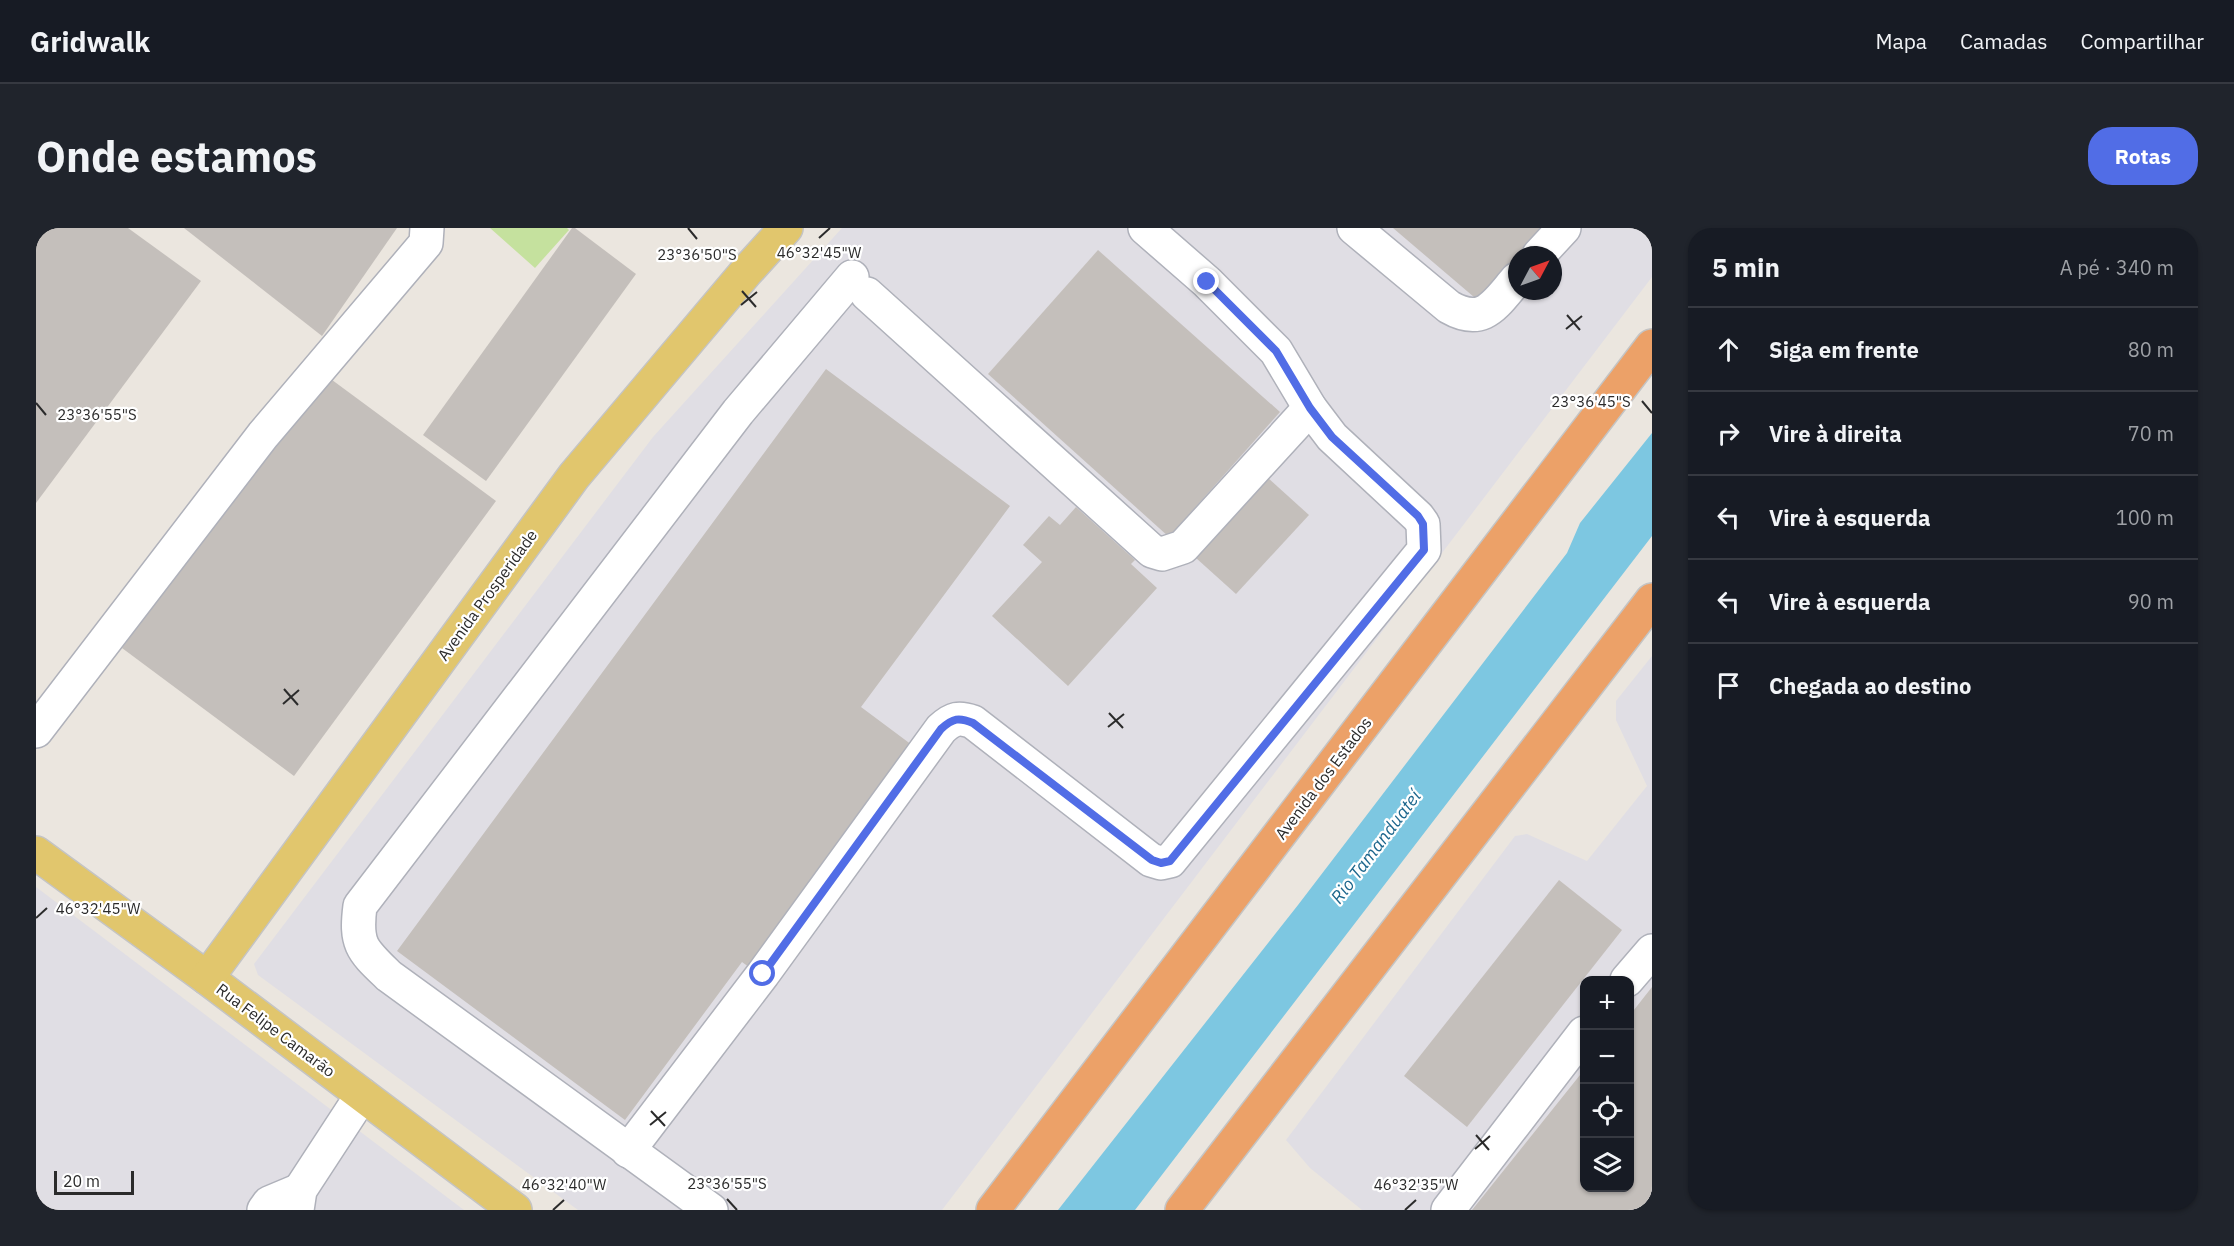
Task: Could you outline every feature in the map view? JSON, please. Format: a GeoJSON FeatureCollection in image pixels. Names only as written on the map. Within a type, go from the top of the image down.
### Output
{"type":"FeatureCollection","features":[{"type":"Feature","properties":{"kind":"highway","name":"Avenida dos Estados"},"geometry":{"type":"LineString","coordinates":[[993,1210],[1652,346]]}},
{"type":"Feature","properties":{"kind":"highway"},"geometry":{"type":"LineString","coordinates":[[1182,1210],[1652,600]]}},
{"type":"Feature","properties":{"kind":"main road","name":"Avenida Prosperidade"},"geometry":{"type":"LineString","coordinates":[[207,978],[574,476],[746,272],[786,228]]}},
{"type":"Feature","properties":{"kind":"main road","name":"Rua Felipe Camarão"},"geometry":{"type":"LineString","coordinates":[[36,853],[516,1210]]}},
{"type":"Feature","properties":{"kind":"lane"},"geometry":{"type":"LineString","coordinates":[[36,731],[263,435],[426,243],[427,228]]}},
{"type":"Feature","properties":{"kind":"lane"},"geometry":{"type":"LineString","coordinates":[[628,1151],[763,974],[941,729],[950,721],[960,718],[973,723],[1152,860],[1161,863],[1170,861],[1424,550],[1423,524],[1418,516],[1332,437],[1310,408],[1276,351],[1207,282],[1145,228]]}},
{"type":"Feature","properties":{"kind":"lane"},"geometry":{"type":"LineString","coordinates":[[1354,228],[1449,308],[1462,315],[1476,316],[1490,309],[1508,289]]}},
{"type":"Feature","properties":{"kind":"lane"},"geometry":{"type":"LineString","coordinates":[[1547,246],[1564,228]]}},
{"type":"Feature","properties":{"kind":"lane"},"geometry":{"type":"LineString","coordinates":[[711,1210],[389,976],[364,952],[357,928],[360,906],[738,412],[860,285],[1152,550],[1162,554],[1183,547],[1310,408]]}},
{"type":"Feature","properties":{"kind":"lane"},"geometry":{"type":"LineString","coordinates":[[1630,976],[1652,951]]}},
{"type":"Feature","properties":{"kind":"lane"},"geometry":{"type":"LineString","coordinates":[[1448,1210],[1580,1038]]}},
{"type":"Feature","properties":{"kind":"lane"},"geometry":{"type":"LineString","coordinates":[[264,1210],[269,1203],[298,1200],[362,1095]]}},
{"type":"Feature","properties":{"kind":"shaded area"},"geometry":{"type":"Polygon","coordinates":[[[842,228],[1652,228],[1652,277],[942,1210],[578,1210],[258,975],[254,964],[653,437],[842,228]]]}},
{"type":"Feature","properties":{"kind":"shaded area"},"geometry":{"type":"Polygon","coordinates":[[[1652,656],[1652,1210],[1362,1210],[1310,1168],[1286,1140],[1515,836],[1527,834],[1587,861],[1647,786],[1616,720],[1616,701],[1652,656]]]}},
{"type":"Feature","properties":{"kind":"shaded area"},"geometry":{"type":"Polygon","coordinates":[[[36,887],[464,1210],[36,1210],[36,887]]]}},
{"type":"Feature","properties":{"kind":"green space"},"geometry":{"type":"Polygon","coordinates":[[[490,228],[567,228],[569,230],[535,268],[490,228]]]}},
{"type":"Feature","properties":{"kind":"water","name":"Rio Tamanduateí"},"geometry":{"type":"Polygon","coordinates":[[[1652,433],[1652,536],[1135,1210],[1058,1210],[1298,905],[1567,553],[1580,523],[1652,433]]]}},
{"type":"Feature","properties":{"kind":"building"},"geometry":{"type":"Polygon","coordinates":[[[36,228],[128,228],[201,281],[36,503],[36,228]]]}},
{"type":"Feature","properties":{"kind":"building"},"geometry":{"type":"Polygon","coordinates":[[[184,228],[397,228],[322,336],[184,228]]]}},
{"type":"Feature","properties":{"kind":"building"},"geometry":{"type":"Polygon","coordinates":[[[572,228],[636,274],[486,481],[423,435],[572,228]]]}},
{"type":"Feature","properties":{"kind":"building"},"geometry":{"type":"Polygon","coordinates":[[[1393,228],[1546,228],[1531,246],[1508,246],[1508,272],[1481,303],[1393,228]]]}},
{"type":"Feature","properties":{"kind":"building"},"geometry":{"type":"Polygon","coordinates":[[[1098,250],[1280,412],[1169,537],[988,374],[1098,250]]]}},
{"type":"Feature","properties":{"kind":"building"},"geometry":{"type":"Polygon","coordinates":[[[826,369],[1010,506],[861,707],[916,748],[753,970],[742,962],[625,1120],[397,951],[826,369]]]}},
{"type":"Feature","properties":{"kind":"building"},"geometry":{"type":"Polygon","coordinates":[[[324,374],[496,501],[294,776],[122,648],[324,374]]]}},
{"type":"Feature","properties":{"kind":"building"},"geometry":{"type":"Polygon","coordinates":[[[1268,478],[1309,515],[1236,594],[1196,558],[1268,478]]]}},
{"type":"Feature","properties":{"kind":"building"},"geometry":{"type":"Polygon","coordinates":[[[1076,507],[1135,560],[1131,564],[1157,588],[1068,686],[992,616],[1042,562],[1023,545],[1049,516],[1060,525],[1076,507]]]}},
{"type":"Feature","properties":{"kind":"building"},"geometry":{"type":"Polygon","coordinates":[[[1559,880],[1622,930],[1586,976],[1580,976],[1580,983],[1467,1127],[1404,1076],[1559,880]]]}},
{"type":"Feature","properties":{"kind":"building"},"geometry":{"type":"Polygon","coordinates":[[[1652,987],[1652,1210],[1472,1210],[1580,1075],[1580,1192],[1634,1192],[1634,1010],[1652,987]]]}},
{"type":"Feature","properties":{"kind":"route"},"geometry":{"type":"LineString","coordinates":[[763,974],[941,729],[950,721],[960,718],[973,723],[1152,860],[1161,863],[1170,861],[1424,550],[1425,535],[1423,524],[1418,516],[1332,437],[1310,408],[1276,351],[1207,282]]}}]}
